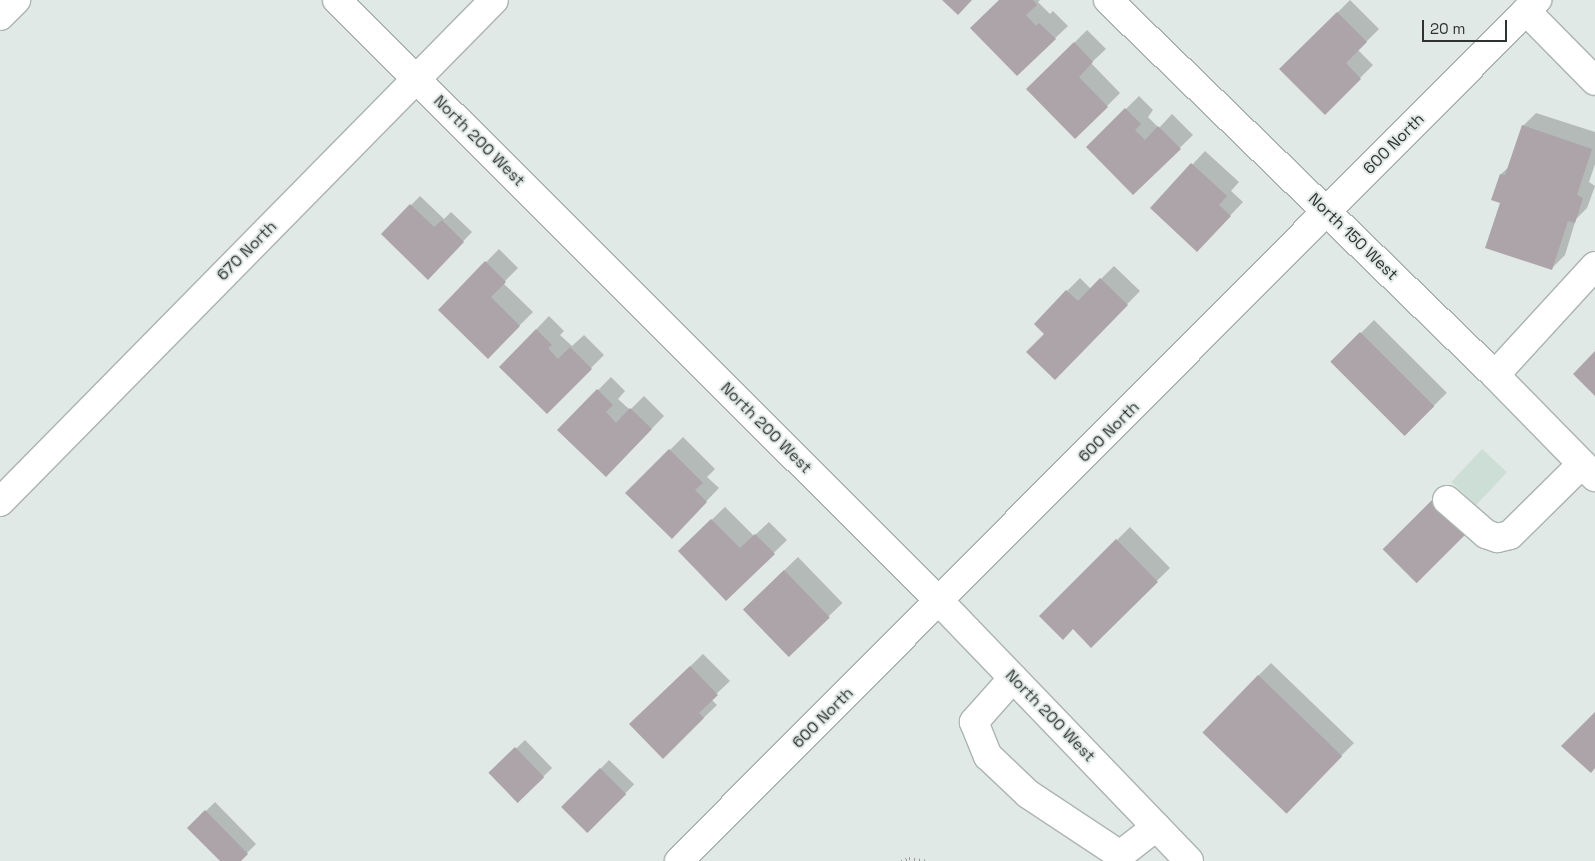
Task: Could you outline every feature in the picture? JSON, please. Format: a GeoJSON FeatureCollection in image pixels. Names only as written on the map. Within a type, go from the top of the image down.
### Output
{"type":"FeatureCollection","features":[{"type":"Feature","properties":{"kind":"street"},"geometry":{"type":"LineString","coordinates":[[0,16],[16,0]]}},
{"type":"Feature","properties":{"kind":"street","name":"North 200 West"},"geometry":{"type":"LineString","coordinates":[[337,0],[940,602],[1189,861]]}},
{"type":"Feature","properties":{"kind":"street","name":"670 North"},"geometry":{"type":"LineString","coordinates":[[0,502],[494,0]]}},
{"type":"Feature","properties":{"kind":"street","name":"North 150 West"},"geometry":{"type":"LineString","coordinates":[[1108,0],[1495,375],[1589,471]]}},
{"type":"Feature","properties":{"kind":"street"},"geometry":{"type":"LineString","coordinates":[[1532,5],[1595,81]]}},
{"type":"Feature","properties":{"kind":"street","name":"600 North"},"geometry":{"type":"LineString","coordinates":[[679,861],[940,602],[1532,5]]}},
{"type":"Feature","properties":{"kind":"street"},"geometry":{"type":"LineString","coordinates":[[1495,375],[1595,266]]}},
{"type":"Feature","properties":{"kind":"street"},"geometry":{"type":"LineString","coordinates":[[1447,500],[1486,534],[1497,538],[1510,535],[1589,471]]}},
{"type":"Feature","properties":{"kind":"street"},"geometry":{"type":"LineString","coordinates":[[1013,678],[974,722],[988,756],[1028,794],[1120,855],[1156,827]]}},
{"type":"Feature","properties":{"kind":"path"},"geometry":{"type":"LineString","coordinates":[[901,861],[909,858],[928,861]]}},
{"type":"Feature","properties":{"kind":"shaded area"},"geometry":{"type":"Polygon","coordinates":[[[1482,449],[1507,472],[1476,505],[1451,482],[1482,449]]]}},
{"type":"Feature","properties":{"kind":"building"},"geometry":{"type":"Polygon","coordinates":[[[942,0],[972,0],[958,15],[942,0]]]}},
{"type":"Feature","properties":{"kind":"building"},"geometry":{"type":"Polygon","coordinates":[[[999,0],[1033,0],[1037,5],[1026,15],[1036,26],[1039,23],[1056,39],[1017,76],[970,28],[999,0]]]}},
{"type":"Feature","properties":{"kind":"building"},"geometry":{"type":"Polygon","coordinates":[[[1337,12],[1367,42],[1346,63],[1361,79],[1325,115],[1279,69],[1337,12]]]}},
{"type":"Feature","properties":{"kind":"building"},"geometry":{"type":"Polygon","coordinates":[[[1074,42],[1093,62],[1079,77],[1108,107],[1075,139],[1026,89],[1074,42]]]}},
{"type":"Feature","properties":{"kind":"building"},"geometry":{"type":"Polygon","coordinates":[[[1125,108],[1141,124],[1135,130],[1145,140],[1158,126],[1181,149],[1133,195],[1086,147],[1125,108]]]}},
{"type":"Feature","properties":{"kind":"building"},"geometry":{"type":"Polygon","coordinates":[[[1522,125],[1592,149],[1577,195],[1583,198],[1575,223],[1568,221],[1552,270],[1485,248],[1500,203],[1491,200],[1500,174],[1505,175],[1522,125]]]}},
{"type":"Feature","properties":{"kind":"building"},"geometry":{"type":"Polygon","coordinates":[[[1191,163],[1227,196],[1219,205],[1231,216],[1197,252],[1150,208],[1191,163]]]}},
{"type":"Feature","properties":{"kind":"building"},"geometry":{"type":"Polygon","coordinates":[[[410,204],[434,227],[442,220],[464,242],[428,280],[381,234],[410,204]]]}},
{"type":"Feature","properties":{"kind":"building"},"geometry":{"type":"Polygon","coordinates":[[[485,261],[506,282],[491,297],[520,326],[488,359],[438,310],[485,261]]]}},
{"type":"Feature","properties":{"kind":"building"},"geometry":{"type":"Polygon","coordinates":[[[1100,278],[1128,305],[1055,380],[1026,352],[1044,334],[1034,324],[1066,290],[1078,301],[1100,278]]]}},
{"type":"Feature","properties":{"kind":"building"},"geometry":{"type":"Polygon","coordinates":[[[536,329],[552,345],[548,348],[558,359],[570,347],[592,369],[547,414],[499,367],[536,329]]]}},
{"type":"Feature","properties":{"kind":"building"},"geometry":{"type":"Polygon","coordinates":[[[1360,332],[1434,406],[1405,436],[1330,362],[1360,332]]]}},
{"type":"Feature","properties":{"kind":"building"},"geometry":{"type":"Polygon","coordinates":[[[1595,351],[1595,396],[1573,374],[1595,351]]]}},
{"type":"Feature","properties":{"kind":"building"},"geometry":{"type":"Polygon","coordinates":[[[597,389],[613,405],[606,412],[616,423],[630,408],[652,429],[606,477],[557,430],[597,389]]]}},
{"type":"Feature","properties":{"kind":"building"},"geometry":{"type":"Polygon","coordinates":[[[669,449],[703,483],[695,490],[707,502],[672,539],[625,493],[669,449]]]}},
{"type":"Feature","properties":{"kind":"building"},"geometry":{"type":"Polygon","coordinates":[[[1435,497],[1469,531],[1417,583],[1383,549],[1435,497]]]}},
{"type":"Feature","properties":{"kind":"building"},"geometry":{"type":"Polygon","coordinates":[[[711,519],[740,548],[755,534],[775,554],[726,601],[678,551],[711,519]]]}},
{"type":"Feature","properties":{"kind":"building"},"geometry":{"type":"Polygon","coordinates":[[[1116,539],[1158,582],[1091,648],[1073,629],[1063,640],[1039,616],[1116,539]]]}},
{"type":"Feature","properties":{"kind":"building"},"geometry":{"type":"Polygon","coordinates":[[[784,570],[830,617],[789,657],[743,610],[784,570]]]}},
{"type":"Feature","properties":{"kind":"building"},"geometry":{"type":"Polygon","coordinates":[[[690,666],[718,695],[699,713],[704,718],[663,759],[629,724],[690,666]]]}},
{"type":"Feature","properties":{"kind":"building"},"geometry":{"type":"Polygon","coordinates":[[[1258,675],[1342,756],[1287,814],[1202,733],[1258,675]]]}},
{"type":"Feature","properties":{"kind":"building"},"geometry":{"type":"Polygon","coordinates":[[[1595,712],[1595,768],[1591,773],[1561,746],[1595,712]]]}},
{"type":"Feature","properties":{"kind":"building"},"geometry":{"type":"Polygon","coordinates":[[[515,747],[544,777],[518,803],[488,773],[515,747]]]}},
{"type":"Feature","properties":{"kind":"building"},"geometry":{"type":"Polygon","coordinates":[[[600,768],[626,794],[587,833],[561,807],[600,768]]]}},
{"type":"Feature","properties":{"kind":"building"},"geometry":{"type":"Polygon","coordinates":[[[205,810],[248,854],[241,861],[220,861],[187,828],[205,810]]]}}]}
